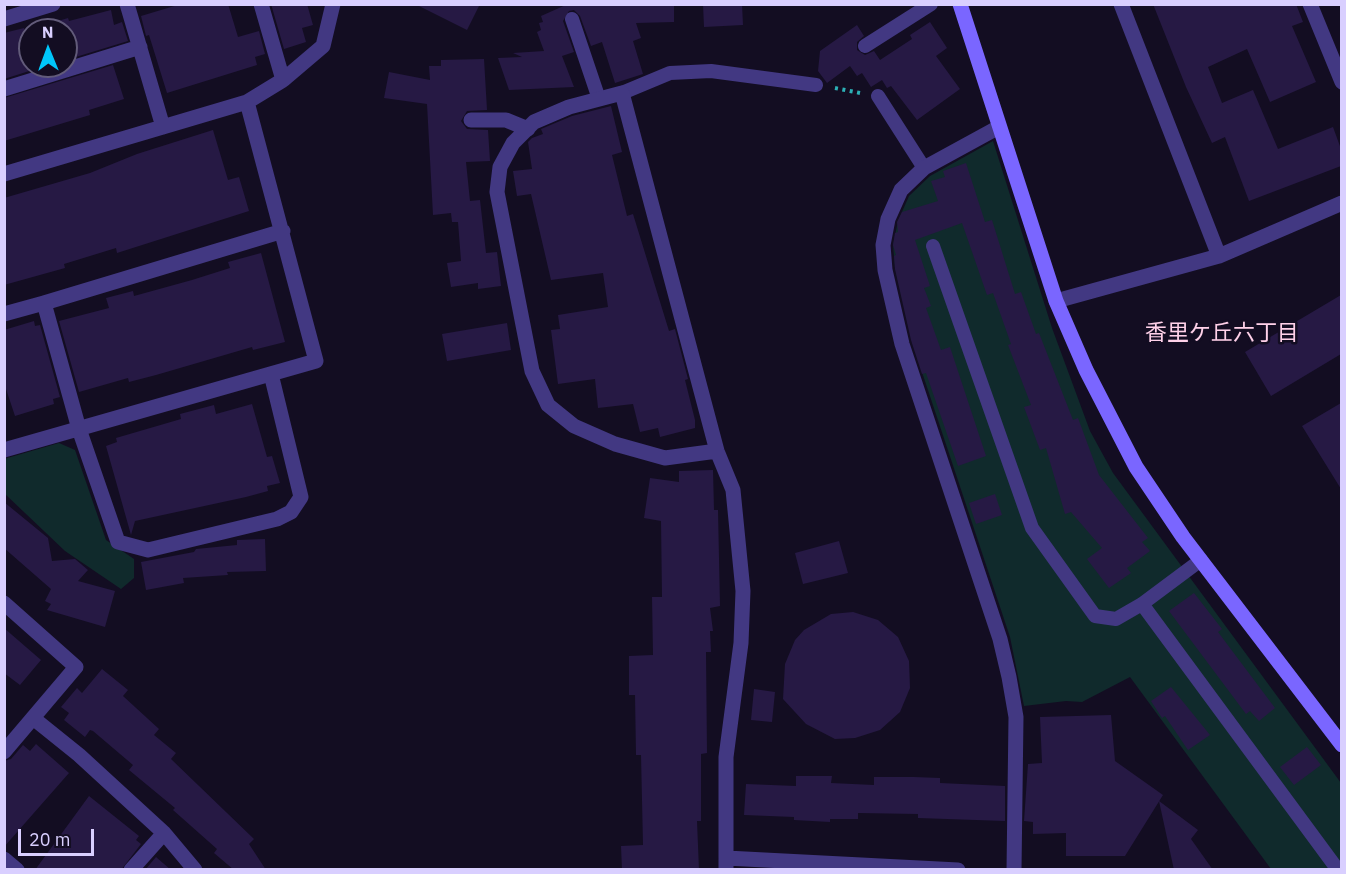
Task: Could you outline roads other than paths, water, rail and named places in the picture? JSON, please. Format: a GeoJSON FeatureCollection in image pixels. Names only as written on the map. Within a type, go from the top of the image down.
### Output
{"type":"FeatureCollection","features":[{"type":"Feature","properties":{"kind":"street"},"geometry":{"type":"LineString","coordinates":[[4,19],[52,4]]}},
{"type":"Feature","properties":{"kind":"street"},"geometry":{"type":"LineString","coordinates":[[127,4],[163,127]]}},
{"type":"Feature","properties":{"kind":"street"},"geometry":{"type":"LineString","coordinates":[[261,4],[283,80]]}},
{"type":"Feature","properties":{"kind":"street"},"geometry":{"type":"LineString","coordinates":[[4,174],[247,102],[283,80],[323,46],[333,4]]}},
{"type":"Feature","properties":{"kind":"street"},"geometry":{"type":"LineString","coordinates":[[960,4],[1056,301],[1086,370],[1136,467],[1201,560],[1341,745]]}},
{"type":"Feature","properties":{"kind":"street"},"geometry":{"type":"LineString","coordinates":[[1121,4],[1219,256]]}},
{"type":"Feature","properties":{"kind":"street"},"geometry":{"type":"LineString","coordinates":[[1310,4],[1341,82]]}},
{"type":"Feature","properties":{"kind":"street"},"geometry":{"type":"LineString","coordinates":[[4,89],[140,47]]}},
{"type":"Feature","properties":{"kind":"street"},"geometry":{"type":"LineString","coordinates":[[717,451],[665,458],[615,444],[574,426],[548,405],[532,371],[497,192],[500,167],[513,143],[534,122],[569,107],[622,93],[717,451],[733,490],[742,591],[741,644],[726,756],[726,864],[958,870]]}},
{"type":"Feature","properties":{"kind":"street"},"geometry":{"type":"LineString","coordinates":[[4,450],[316,361],[247,102]]}},
{"type":"Feature","properties":{"kind":"street"},"geometry":{"type":"LineString","coordinates":[[471,120],[506,120],[528,129]]}},
{"type":"Feature","properties":{"kind":"street"},"geometry":{"type":"LineString","coordinates":[[999,127],[924,168],[901,190],[888,219],[883,245],[885,270],[902,345],[1000,639],[1009,677],[1016,717],[1014,870]]}},
{"type":"Feature","properties":{"kind":"street"},"geometry":{"type":"LineString","coordinates":[[1056,301],[1219,256],[1341,203]]}},
{"type":"Feature","properties":{"kind":"street"},"geometry":{"type":"LineString","coordinates":[[4,314],[282,231]]}},
{"type":"Feature","properties":{"kind":"street"},"geometry":{"type":"LineString","coordinates":[[44,303],[79,429],[118,542],[148,550],[277,519],[291,512],[301,497],[271,374]]}},
{"type":"Feature","properties":{"kind":"street"},"geometry":{"type":"LineString","coordinates":[[4,603],[76,667],[4,752]]}},
{"type":"Feature","properties":{"kind":"street"},"geometry":{"type":"LineString","coordinates":[[33,718],[79,754],[164,833],[195,870]]}},
{"type":"Feature","properties":{"kind":"street"},"geometry":{"type":"LineString","coordinates":[[131,870],[164,833]]}},
{"type":"Feature","properties":{"kind":"street"},"geometry":{"type":"LineString","coordinates":[[4,859],[17,870]]}},
{"type":"Feature","properties":{"kind":"lane"},"geometry":{"type":"LineString","coordinates":[[865,46],[931,4]]}},
{"type":"Feature","properties":{"kind":"lane"},"geometry":{"type":"LineString","coordinates":[[572,19],[598,99]]}},
{"type":"Feature","properties":{"kind":"lane"},"geometry":{"type":"LineString","coordinates":[[622,93],[670,73],[711,71],[816,85]]}},
{"type":"Feature","properties":{"kind":"lane"},"geometry":{"type":"LineString","coordinates":[[878,96],[924,168]]}},
{"type":"Feature","properties":{"kind":"lane"},"geometry":{"type":"LineString","coordinates":[[933,246],[1032,528],[1095,616],[1116,619],[1142,604],[1201,560]]}},
{"type":"Feature","properties":{"kind":"lane"},"geometry":{"type":"LineString","coordinates":[[1142,604],[1340,869]]}},
{"type":"Feature","properties":{"kind":"district","name":"香里ケ丘六丁目"},"geometry":{"type":"Point","coordinates":[1222,334]}}]}
